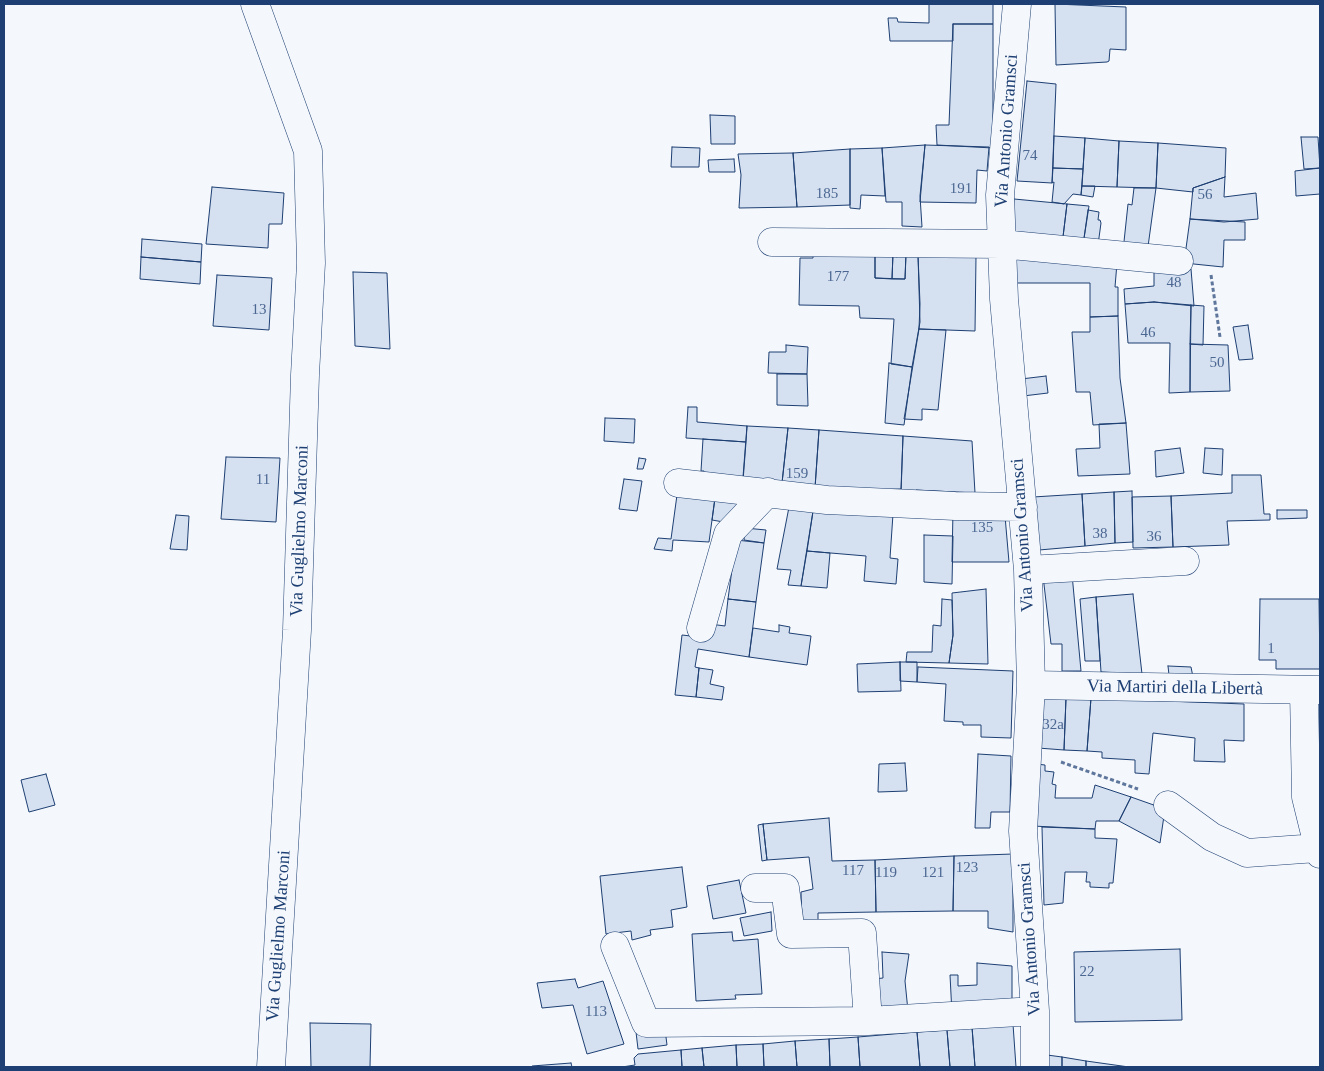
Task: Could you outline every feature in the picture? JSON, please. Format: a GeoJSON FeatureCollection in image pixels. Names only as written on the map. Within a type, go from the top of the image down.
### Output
{"type":"FeatureCollection","features":[{"type":"Feature","properties":{"kind":"street","name":"Via Guglielmo Marconi"},"geometry":{"type":"LineString","coordinates":[[256,4],[308,151],[311,263],[304,384],[297,640],[270,1067]]}},
{"type":"Feature","properties":{"kind":"street","name":"Via Antonio Gramsci"},"geometry":{"type":"LineString","coordinates":[[1017,4],[1000,195],[1001,244],[1028,570],[1031,685],[1023,831],[1035,1011],[1035,1067]]}},
{"type":"Feature","properties":{"kind":"street"},"geometry":{"type":"LineString","coordinates":[[772,242],[1001,244],[1178,261]]}},
{"type":"Feature","properties":{"kind":"street"},"geometry":{"type":"LineString","coordinates":[[678,483],[826,500],[954,506],[1023,506]]}},
{"type":"Feature","properties":{"kind":"street"},"geometry":{"type":"LineString","coordinates":[[701,628],[728,534],[768,492]]}},
{"type":"Feature","properties":{"kind":"street"},"geometry":{"type":"LineString","coordinates":[[1028,570],[1185,561]]}},
{"type":"Feature","properties":{"kind":"street","name":"Via Martiri della Libertà"},"geometry":{"type":"LineString","coordinates":[[1031,685],[1312,691]]}},
{"type":"Feature","properties":{"kind":"street"},"geometry":{"type":"LineString","coordinates":[[1168,805],[1212,837],[1247,853],[1319,851],[1306,797],[1312,691]]}},
{"type":"Feature","properties":{"kind":"street"},"geometry":{"type":"LineString","coordinates":[[755,888],[785,888],[791,934],[862,932],[868,1021]]}},
{"type":"Feature","properties":{"kind":"street"},"geometry":{"type":"LineString","coordinates":[[615,946],[646,1023],[868,1021],[1035,1011]]}},
{"type":"Feature","properties":{"kind":"path"},"geometry":{"type":"LineString","coordinates":[[1178,261],[1210,273],[1220,337]]}},
{"type":"Feature","properties":{"kind":"path"},"geometry":{"type":"LineString","coordinates":[[1028,750],[1136,788],[1168,805]]}},
{"type":"Feature","properties":{"kind":"building"},"geometry":{"type":"Polygon","coordinates":[[[929,4],[993,4],[993,24],[953,24],[953,41],[890,41],[888,18],[897,18],[898,22],[929,23],[929,4]]]}},
{"type":"Feature","properties":{"kind":"building"},"geometry":{"type":"Polygon","coordinates":[[[1055,4],[1126,7],[1126,50],[1110,49],[1109,61],[1107,62],[1056,65],[1055,4]]]}},
{"type":"Feature","properties":{"kind":"building"},"geometry":{"type":"Polygon","coordinates":[[[953,24],[993,24],[993,148],[937,145],[936,125],[949,125],[953,24]]]}},
{"type":"Feature","properties":{"kind":"building"},"geometry":{"type":"Polygon","coordinates":[[[1027,81],[1056,84],[1052,183],[1017,181],[1027,81]]]}},
{"type":"Feature","properties":{"kind":"building"},"geometry":{"type":"Polygon","coordinates":[[[710,115],[735,116],[735,144],[711,144],[710,115]]]}},
{"type":"Feature","properties":{"kind":"building"},"geometry":{"type":"Polygon","coordinates":[[[1054,136],[1085,138],[1083,169],[1053,168],[1054,136]]]}},
{"type":"Feature","properties":{"kind":"building"},"geometry":{"type":"Polygon","coordinates":[[[1301,137],[1318,137],[1320,168],[1304,169],[1301,137]]]}},
{"type":"Feature","properties":{"kind":"building"},"geometry":{"type":"Polygon","coordinates":[[[1085,138],[1119,141],[1117,187],[1082,186],[1085,138]]]}},
{"type":"Feature","properties":{"kind":"building"},"geometry":{"type":"Polygon","coordinates":[[[1119,141],[1158,143],[1156,188],[1117,187],[1119,141]]]}},
{"type":"Feature","properties":{"kind":"building"},"geometry":{"type":"Polygon","coordinates":[[[1158,143],[1226,148],[1225,177],[1193,188],[1193,192],[1156,188],[1158,143]]]}},
{"type":"Feature","properties":{"kind":"building"},"geometry":{"type":"Polygon","coordinates":[[[925,145],[920,196],[922,227],[902,226],[902,202],[886,202],[882,148],[925,145]]]}},
{"type":"Feature","properties":{"kind":"building"},"geometry":{"type":"Polygon","coordinates":[[[925,145],[989,147],[987,171],[977,170],[976,203],[920,202],[925,145]]]}},
{"type":"Feature","properties":{"kind":"building"},"geometry":{"type":"Polygon","coordinates":[[[672,147],[700,148],[699,167],[671,167],[672,147]]]}},
{"type":"Feature","properties":{"kind":"building"},"geometry":{"type":"Polygon","coordinates":[[[882,148],[885,196],[861,195],[860,209],[850,208],[850,149],[882,148]]]}},
{"type":"Feature","properties":{"kind":"building"},"geometry":{"type":"Polygon","coordinates":[[[850,149],[850,205],[797,207],[793,153],[850,149]]]}},
{"type":"Feature","properties":{"kind":"building"},"geometry":{"type":"Polygon","coordinates":[[[793,153],[797,207],[739,208],[741,175],[738,154],[793,153]]]}},
{"type":"Feature","properties":{"kind":"building"},"geometry":{"type":"Polygon","coordinates":[[[734,159],[735,172],[709,172],[708,160],[734,159]]]}},
{"type":"Feature","properties":{"kind":"building"},"geometry":{"type":"Polygon","coordinates":[[[1053,168],[1083,169],[1081,195],[1073,194],[1064,204],[1052,202],[1053,168]]]}},
{"type":"Feature","properties":{"kind":"building"},"geometry":{"type":"Polygon","coordinates":[[[1320,168],[1320,194],[1296,196],[1295,171],[1320,168]]]}},
{"type":"Feature","properties":{"kind":"building"},"geometry":{"type":"Polygon","coordinates":[[[1225,177],[1224,197],[1256,193],[1258,219],[1224,222],[1190,219],[1193,188],[1225,177]]]}},
{"type":"Feature","properties":{"kind":"building"},"geometry":{"type":"Polygon","coordinates":[[[1082,186],[1095,186],[1093,197],[1081,195],[1082,186]]]}},
{"type":"Feature","properties":{"kind":"building"},"geometry":{"type":"Polygon","coordinates":[[[212,187],[284,193],[282,224],[269,224],[268,248],[206,244],[212,187]]]}},
{"type":"Feature","properties":{"kind":"building"},"geometry":{"type":"Polygon","coordinates":[[[1134,188],[1156,188],[1147,254],[1123,251],[1128,204],[1132,205],[1134,188]]]}},
{"type":"Feature","properties":{"kind":"building"},"geometry":{"type":"Polygon","coordinates":[[[1014,199],[1067,204],[1062,245],[1010,240],[1014,199]]]}},
{"type":"Feature","properties":{"kind":"building"},"geometry":{"type":"Polygon","coordinates":[[[1067,204],[1089,206],[1083,245],[1062,245],[1067,204]]]}},
{"type":"Feature","properties":{"kind":"building"},"geometry":{"type":"Polygon","coordinates":[[[1088,210],[1099,212],[1098,220],[1101,223],[1098,245],[1083,245],[1088,210]]]}},
{"type":"Feature","properties":{"kind":"building"},"geometry":{"type":"Polygon","coordinates":[[[1190,219],[1245,222],[1245,240],[1224,240],[1223,267],[1184,263],[1190,219]]]}},
{"type":"Feature","properties":{"kind":"building"},"geometry":{"type":"Polygon","coordinates":[[[142,239],[202,244],[201,262],[141,257],[142,239]]]}},
{"type":"Feature","properties":{"kind":"building"},"geometry":{"type":"Polygon","coordinates":[[[896,252],[896,257],[906,252],[905,279],[892,279],[893,253],[896,252]]]}},
{"type":"Feature","properties":{"kind":"building"},"geometry":{"type":"Polygon","coordinates":[[[875,253],[875,278],[905,279],[906,255],[918,255],[920,322],[912,367],[891,364],[894,319],[860,318],[859,306],[799,305],[800,258],[813,258],[813,254],[875,253]]]}},
{"type":"Feature","properties":{"kind":"building"},"geometry":{"type":"Polygon","coordinates":[[[875,253],[893,253],[892,279],[875,278],[875,253]]]}},
{"type":"Feature","properties":{"kind":"building"},"geometry":{"type":"Polygon","coordinates":[[[918,255],[976,256],[975,331],[919,329],[918,255]]]}},
{"type":"Feature","properties":{"kind":"building"},"geometry":{"type":"Polygon","coordinates":[[[1012,255],[1117,263],[1115,287],[1118,287],[1118,316],[1090,317],[1090,283],[1012,283],[1012,255]]]}},
{"type":"Feature","properties":{"kind":"building"},"geometry":{"type":"Polygon","coordinates":[[[141,257],[201,262],[200,284],[140,279],[141,257]]]}},
{"type":"Feature","properties":{"kind":"building"},"geometry":{"type":"Polygon","coordinates":[[[1154,267],[1191,269],[1194,306],[1154,302],[1125,304],[1124,289],[1154,286],[1154,267]]]}},
{"type":"Feature","properties":{"kind":"building"},"geometry":{"type":"Polygon","coordinates":[[[353,272],[387,273],[390,349],[355,346],[353,272]]]}},
{"type":"Feature","properties":{"kind":"building"},"geometry":{"type":"Polygon","coordinates":[[[217,275],[272,278],[269,330],[213,326],[217,275]]]}},
{"type":"Feature","properties":{"kind":"building"},"geometry":{"type":"Polygon","coordinates":[[[1154,302],[1191,305],[1190,392],[1169,393],[1170,343],[1128,343],[1125,304],[1154,302]]]}},
{"type":"Feature","properties":{"kind":"building"},"geometry":{"type":"Polygon","coordinates":[[[1191,305],[1204,306],[1203,345],[1190,344],[1191,305]]]}},
{"type":"Feature","properties":{"kind":"building"},"geometry":{"type":"Polygon","coordinates":[[[1118,316],[1120,378],[1126,423],[1093,425],[1090,392],[1076,392],[1072,332],[1090,332],[1090,317],[1118,316]]]}},
{"type":"Feature","properties":{"kind":"building"},"geometry":{"type":"Polygon","coordinates":[[[1248,325],[1253,359],[1239,360],[1233,327],[1248,325]]]}},
{"type":"Feature","properties":{"kind":"building"},"geometry":{"type":"Polygon","coordinates":[[[919,329],[946,330],[938,410],[922,409],[922,420],[904,419],[919,329]]]}},
{"type":"Feature","properties":{"kind":"building"},"geometry":{"type":"Polygon","coordinates":[[[1190,344],[1228,345],[1230,391],[1190,392],[1190,344]]]}},
{"type":"Feature","properties":{"kind":"building"},"geometry":{"type":"Polygon","coordinates":[[[786,345],[808,347],[807,374],[768,373],[769,352],[786,352],[786,345]]]}},
{"type":"Feature","properties":{"kind":"building"},"geometry":{"type":"Polygon","coordinates":[[[889,363],[912,367],[904,425],[885,423],[889,363]]]}},
{"type":"Feature","properties":{"kind":"building"},"geometry":{"type":"Polygon","coordinates":[[[777,374],[807,374],[808,406],[777,405],[777,374]]]}},
{"type":"Feature","properties":{"kind":"building"},"geometry":{"type":"Polygon","coordinates":[[[1046,376],[1048,393],[1023,396],[1021,379],[1046,376]]]}},
{"type":"Feature","properties":{"kind":"building"},"geometry":{"type":"Polygon","coordinates":[[[688,407],[697,407],[697,422],[747,426],[746,442],[686,438],[688,407]]]}},
{"type":"Feature","properties":{"kind":"building"},"geometry":{"type":"Polygon","coordinates":[[[605,418],[635,419],[634,443],[604,441],[605,418]]]}},
{"type":"Feature","properties":{"kind":"building"},"geometry":{"type":"Polygon","coordinates":[[[1126,423],[1130,474],[1078,476],[1076,449],[1100,448],[1099,424],[1126,423]]]}},
{"type":"Feature","properties":{"kind":"building"},"geometry":{"type":"Polygon","coordinates":[[[747,426],[788,428],[782,483],[743,477],[747,426]]]}},
{"type":"Feature","properties":{"kind":"building"},"geometry":{"type":"Polygon","coordinates":[[[788,428],[819,430],[815,488],[782,483],[788,428]]]}},
{"type":"Feature","properties":{"kind":"building"},"geometry":{"type":"Polygon","coordinates":[[[819,430],[903,436],[901,489],[851,491],[815,488],[819,430]]]}},
{"type":"Feature","properties":{"kind":"building"},"geometry":{"type":"Polygon","coordinates":[[[903,436],[972,441],[975,493],[916,490],[916,493],[901,494],[903,436]]]}},
{"type":"Feature","properties":{"kind":"building"},"geometry":{"type":"Polygon","coordinates":[[[703,439],[746,442],[743,481],[704,476],[704,471],[701,471],[703,439]]]}},
{"type":"Feature","properties":{"kind":"building"},"geometry":{"type":"Polygon","coordinates":[[[1180,448],[1184,473],[1156,477],[1155,451],[1180,448]]]}},
{"type":"Feature","properties":{"kind":"building"},"geometry":{"type":"Polygon","coordinates":[[[1205,448],[1223,449],[1222,475],[1203,473],[1205,448]]]}},
{"type":"Feature","properties":{"kind":"building"},"geometry":{"type":"Polygon","coordinates":[[[226,457],[280,458],[276,522],[221,519],[226,457]]]}},
{"type":"Feature","properties":{"kind":"building"},"geometry":{"type":"Polygon","coordinates":[[[639,458],[646,459],[643,469],[637,469],[639,458]]]}},
{"type":"Feature","properties":{"kind":"building"},"geometry":{"type":"Polygon","coordinates":[[[1232,475],[1261,475],[1264,514],[1270,514],[1270,520],[1227,521],[1229,545],[1173,547],[1171,496],[1232,493],[1232,475]]]}},
{"type":"Feature","properties":{"kind":"building"},"geometry":{"type":"Polygon","coordinates":[[[624,479],[642,481],[637,511],[619,509],[624,479]]]}},
{"type":"Feature","properties":{"kind":"building"},"geometry":{"type":"Polygon","coordinates":[[[1132,491],[1133,542],[1115,543],[1114,492],[1132,491]]]}},
{"type":"Feature","properties":{"kind":"building"},"geometry":{"type":"Polygon","coordinates":[[[1114,492],[1115,543],[1085,546],[1082,494],[1114,492]]]}},
{"type":"Feature","properties":{"kind":"building"},"geometry":{"type":"Polygon","coordinates":[[[1082,494],[1085,546],[1039,550],[1033,497],[1082,494]]]}},
{"type":"Feature","properties":{"kind":"building"},"geometry":{"type":"Polygon","coordinates":[[[677,495],[715,498],[709,542],[673,540],[672,551],[654,549],[658,538],[671,539],[677,495]]]}},
{"type":"Feature","properties":{"kind":"building"},"geometry":{"type":"Polygon","coordinates":[[[1171,496],[1173,547],[1133,548],[1132,497],[1171,496]]]}},
{"type":"Feature","properties":{"kind":"building"},"geometry":{"type":"Polygon","coordinates":[[[715,498],[739,500],[735,524],[712,520],[715,498]]]}},
{"type":"Feature","properties":{"kind":"building"},"geometry":{"type":"Polygon","coordinates":[[[790,502],[814,505],[801,586],[788,585],[791,570],[777,569],[790,502]]]}},
{"type":"Feature","properties":{"kind":"building"},"geometry":{"type":"Polygon","coordinates":[[[814,505],[893,514],[890,558],[898,559],[896,584],[864,581],[866,556],[807,551],[814,505]]]}},
{"type":"Feature","properties":{"kind":"building"},"geometry":{"type":"Polygon","coordinates":[[[953,510],[1005,516],[1009,562],[952,562],[953,510]]]}},
{"type":"Feature","properties":{"kind":"building"},"geometry":{"type":"Polygon","coordinates":[[[1277,510],[1307,510],[1307,518],[1277,519],[1277,510]]]}},
{"type":"Feature","properties":{"kind":"building"},"geometry":{"type":"Polygon","coordinates":[[[176,515],[189,516],[187,550],[170,549],[176,515]]]}},
{"type":"Feature","properties":{"kind":"building"},"geometry":{"type":"Polygon","coordinates":[[[745,528],[766,530],[764,543],[744,540],[745,528]]]}},
{"type":"Feature","properties":{"kind":"building"},"geometry":{"type":"Polygon","coordinates":[[[924,535],[953,536],[952,584],[924,582],[924,535]]]}},
{"type":"Feature","properties":{"kind":"building"},"geometry":{"type":"Polygon","coordinates":[[[736,540],[764,543],[756,602],[728,599],[736,540]]]}},
{"type":"Feature","properties":{"kind":"building"},"geometry":{"type":"Polygon","coordinates":[[[807,551],[830,553],[827,588],[801,586],[807,551]]]}},
{"type":"Feature","properties":{"kind":"building"},"geometry":{"type":"Polygon","coordinates":[[[1072,574],[1081,671],[1062,671],[1062,644],[1051,644],[1043,576],[1072,574]]]}},
{"type":"Feature","properties":{"kind":"building"},"geometry":{"type":"Polygon","coordinates":[[[986,589],[988,664],[949,663],[953,635],[952,593],[986,589]]]}},
{"type":"Feature","properties":{"kind":"building"},"geometry":{"type":"Polygon","coordinates":[[[1133,594],[1142,674],[1101,672],[1096,597],[1133,594]]]}},
{"type":"Feature","properties":{"kind":"building"},"geometry":{"type":"Polygon","coordinates":[[[1096,597],[1100,661],[1085,661],[1080,599],[1096,597]]]}},
{"type":"Feature","properties":{"kind":"building"},"geometry":{"type":"Polygon","coordinates":[[[728,599],[756,602],[749,657],[698,649],[695,667],[699,668],[696,697],[675,695],[682,635],[708,638],[710,624],[725,626],[728,599]]]}},
{"type":"Feature","properties":{"kind":"building"},"geometry":{"type":"Polygon","coordinates":[[[942,599],[952,600],[953,635],[949,663],[906,662],[907,652],[932,652],[933,625],[941,626],[942,599]]]}},
{"type":"Feature","properties":{"kind":"building"},"geometry":{"type":"Polygon","coordinates":[[[1260,599],[1319,599],[1320,669],[1276,669],[1276,660],[1259,660],[1260,599]]]}},
{"type":"Feature","properties":{"kind":"building"},"geometry":{"type":"Polygon","coordinates":[[[779,625],[790,627],[789,633],[811,636],[807,665],[749,657],[753,628],[779,632],[779,625]]]}},
{"type":"Feature","properties":{"kind":"building"},"geometry":{"type":"Polygon","coordinates":[[[900,662],[917,662],[917,682],[900,681],[900,662]]]}},
{"type":"Feature","properties":{"kind":"building"},"geometry":{"type":"Polygon","coordinates":[[[900,662],[901,691],[858,692],[857,664],[900,662]]]}},
{"type":"Feature","properties":{"kind":"building"},"geometry":{"type":"Polygon","coordinates":[[[1168,666],[1191,667],[1193,677],[1169,675],[1168,666]]]}},
{"type":"Feature","properties":{"kind":"building"},"geometry":{"type":"Polygon","coordinates":[[[918,667],[1013,671],[1011,738],[981,737],[981,725],[963,725],[963,722],[944,721],[946,684],[917,682],[918,667]]]}},
{"type":"Feature","properties":{"kind":"building"},"geometry":{"type":"Polygon","coordinates":[[[699,668],[713,670],[710,684],[724,687],[722,700],[696,697],[699,668]]]}},
{"type":"Feature","properties":{"kind":"building"},"geometry":{"type":"Polygon","coordinates":[[[1040,697],[1066,698],[1064,750],[1038,748],[1040,697]]]}},
{"type":"Feature","properties":{"kind":"building"},"geometry":{"type":"Polygon","coordinates":[[[1066,698],[1091,698],[1087,751],[1064,750],[1066,698]]]}},
{"type":"Feature","properties":{"kind":"building"},"geometry":{"type":"Polygon","coordinates":[[[1091,698],[1244,704],[1244,741],[1224,740],[1225,762],[1194,761],[1195,738],[1153,733],[1149,774],[1135,773],[1135,760],[1102,758],[1102,752],[1087,751],[1091,698]]]}},
{"type":"Feature","properties":{"kind":"building"},"geometry":{"type":"Polygon","coordinates":[[[978,754],[1011,756],[1010,812],[991,812],[990,828],[975,828],[978,754]]]}},
{"type":"Feature","properties":{"kind":"building"},"geometry":{"type":"Polygon","coordinates":[[[905,763],[907,791],[878,792],[879,764],[905,763]]]}},
{"type":"Feature","properties":{"kind":"building"},"geometry":{"type":"Polygon","coordinates":[[[1036,764],[1045,765],[1045,771],[1054,772],[1052,784],[1056,785],[1055,798],[1092,798],[1095,785],[1131,797],[1119,821],[1096,821],[1095,829],[1032,826],[1036,764]]]}},
{"type":"Feature","properties":{"kind":"building"},"geometry":{"type":"Polygon","coordinates":[[[46,774],[55,805],[29,812],[21,780],[46,774]]]}},
{"type":"Feature","properties":{"kind":"building"},"geometry":{"type":"Polygon","coordinates":[[[1131,797],[1165,809],[1160,843],[1119,821],[1131,797]]]}},
{"type":"Feature","properties":{"kind":"building"},"geometry":{"type":"Polygon","coordinates":[[[829,818],[832,861],[875,860],[876,912],[818,913],[818,921],[802,922],[801,892],[813,889],[809,857],[767,860],[763,824],[829,818]]]}},
{"type":"Feature","properties":{"kind":"building"},"geometry":{"type":"Polygon","coordinates":[[[763,824],[767,860],[762,861],[758,825],[763,824]]]}},
{"type":"Feature","properties":{"kind":"building"},"geometry":{"type":"Polygon","coordinates":[[[1042,827],[1095,829],[1095,838],[1117,839],[1113,883],[1109,883],[1109,888],[1090,887],[1090,882],[1086,882],[1087,872],[1065,872],[1063,903],[1044,905],[1042,827]]]}},
{"type":"Feature","properties":{"kind":"building"},"geometry":{"type":"Polygon","coordinates":[[[1013,854],[1013,932],[988,928],[988,911],[953,911],[954,856],[1013,854]]]}},
{"type":"Feature","properties":{"kind":"building"},"geometry":{"type":"Polygon","coordinates":[[[954,856],[953,911],[876,912],[875,860],[954,856]]]}},
{"type":"Feature","properties":{"kind":"building"},"geometry":{"type":"Polygon","coordinates":[[[682,867],[687,907],[671,910],[673,927],[650,930],[651,935],[632,940],[631,931],[606,934],[600,876],[682,867]]]}},
{"type":"Feature","properties":{"kind":"building"},"geometry":{"type":"Polygon","coordinates":[[[739,880],[746,913],[713,919],[707,886],[739,880]]]}},
{"type":"Feature","properties":{"kind":"building"},"geometry":{"type":"Polygon","coordinates":[[[771,912],[772,931],[744,936],[740,918],[771,912]]]}},
{"type":"Feature","properties":{"kind":"building"},"geometry":{"type":"Polygon","coordinates":[[[732,932],[733,941],[758,939],[762,994],[735,995],[736,999],[696,1001],[692,934],[732,932]]]}},
{"type":"Feature","properties":{"kind":"building"},"geometry":{"type":"Polygon","coordinates":[[[1180,949],[1182,1020],[1075,1022],[1074,952],[1180,949]]]}},
{"type":"Feature","properties":{"kind":"building"},"geometry":{"type":"Polygon","coordinates":[[[882,952],[909,954],[905,981],[908,1011],[880,1015],[874,979],[883,978],[882,952]]]}},
{"type":"Feature","properties":{"kind":"building"},"geometry":{"type":"Polygon","coordinates":[[[977,963],[1012,966],[1012,1006],[952,1014],[950,975],[958,975],[958,986],[977,985],[977,963]]]}},
{"type":"Feature","properties":{"kind":"building"},"geometry":{"type":"Polygon","coordinates":[[[575,979],[578,988],[603,981],[624,1044],[587,1054],[573,1005],[542,1008],[537,983],[575,979]]]}},
{"type":"Feature","properties":{"kind":"building"},"geometry":{"type":"Polygon","coordinates":[[[310,1023],[371,1024],[370,1067],[311,1067],[310,1023]]]}},
{"type":"Feature","properties":{"kind":"building"},"geometry":{"type":"Polygon","coordinates":[[[1013,1024],[1016,1067],[975,1067],[972,1027],[1013,1024]]]}},
{"type":"Feature","properties":{"kind":"building"},"geometry":{"type":"Polygon","coordinates":[[[972,1027],[975,1067],[950,1067],[947,1030],[972,1027]]]}},
{"type":"Feature","properties":{"kind":"building"},"geometry":{"type":"Polygon","coordinates":[[[665,1029],[667,1045],[638,1049],[636,1032],[665,1029]]]}},
{"type":"Feature","properties":{"kind":"building"},"geometry":{"type":"Polygon","coordinates":[[[947,1030],[950,1067],[920,1067],[917,1032],[947,1030]]]}},
{"type":"Feature","properties":{"kind":"building"},"geometry":{"type":"Polygon","coordinates":[[[917,1032],[920,1067],[860,1067],[858,1037],[917,1032]]]}},
{"type":"Feature","properties":{"kind":"building"},"geometry":{"type":"Polygon","coordinates":[[[858,1037],[860,1067],[830,1067],[829,1039],[858,1037]]]}},
{"type":"Feature","properties":{"kind":"building"},"geometry":{"type":"Polygon","coordinates":[[[829,1039],[830,1067],[797,1067],[795,1041],[829,1039]]]}},
{"type":"Feature","properties":{"kind":"building"},"geometry":{"type":"Polygon","coordinates":[[[795,1041],[797,1067],[764,1067],[763,1044],[795,1041]]]}},
{"type":"Feature","properties":{"kind":"building"},"geometry":{"type":"Polygon","coordinates":[[[763,1044],[764,1067],[737,1067],[736,1045],[763,1044]]]}},
{"type":"Feature","properties":{"kind":"building"},"geometry":{"type":"Polygon","coordinates":[[[736,1045],[737,1067],[704,1067],[702,1048],[736,1045]]]}},
{"type":"Feature","properties":{"kind":"building"},"geometry":{"type":"Polygon","coordinates":[[[702,1048],[704,1067],[682,1067],[681,1050],[702,1048]]]}},
{"type":"Feature","properties":{"kind":"building"},"geometry":{"type":"Polygon","coordinates":[[[681,1050],[682,1067],[622,1067],[635,1065],[634,1058],[638,1054],[681,1050]]]}},
{"type":"Feature","properties":{"kind":"building"},"geometry":{"type":"Polygon","coordinates":[[[1047,1055],[1062,1057],[1062,1067],[1048,1067],[1047,1055]]]}},
{"type":"Feature","properties":{"kind":"building"},"geometry":{"type":"Polygon","coordinates":[[[1062,1057],[1086,1061],[1086,1067],[1062,1067],[1062,1057]]]}},
{"type":"Feature","properties":{"kind":"building"},"geometry":{"type":"Polygon","coordinates":[[[1086,1061],[1129,1067],[1086,1067],[1086,1061]]]}},
{"type":"Feature","properties":{"kind":"building"},"geometry":{"type":"Polygon","coordinates":[[[571,1063],[572,1067],[532,1067],[532,1066],[571,1063]]]}}]}
